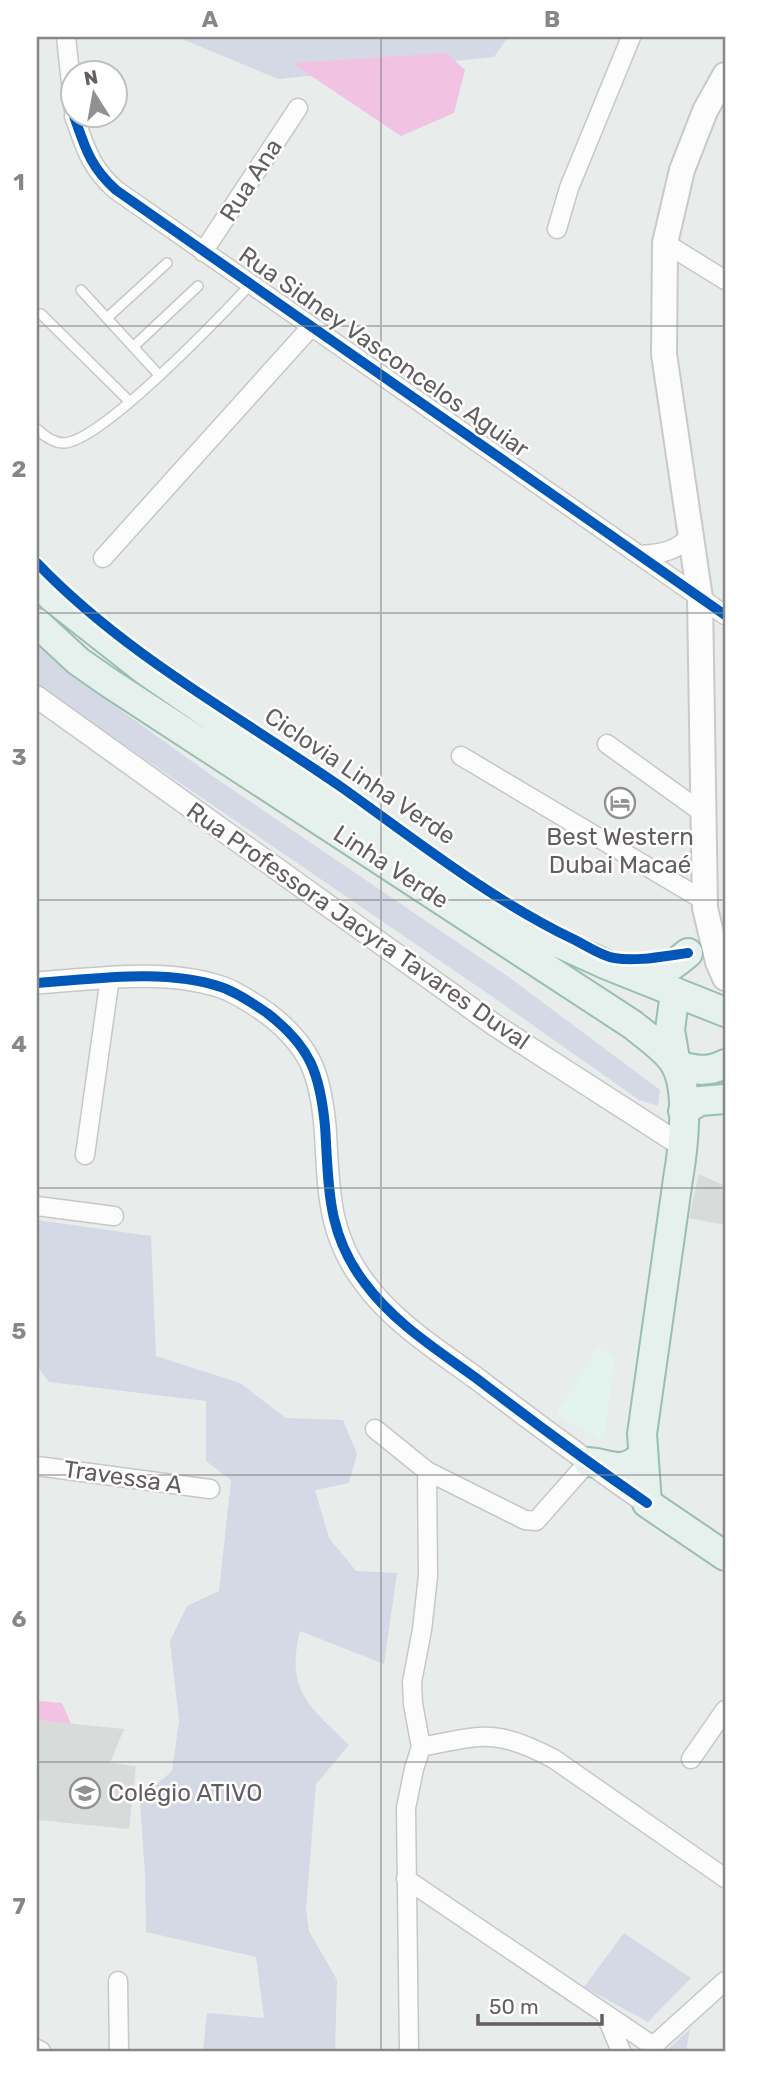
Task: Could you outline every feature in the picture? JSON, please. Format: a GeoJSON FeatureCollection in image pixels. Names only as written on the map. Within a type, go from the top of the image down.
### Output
{"type":"FeatureCollection","features":[{"type":"Feature","properties":{"kind":"highway","name":"Linha Verde"},"geometry":{"type":"LineString","coordinates":[[37,582],[53,598],[146,671],[508,920],[607,965],[725,1012]]}},
{"type":"Feature","properties":{"kind":"highway","name":"Linha Verde"},"geometry":{"type":"LineString","coordinates":[[37,623],[78,661],[108,682],[633,1025],[676,1065]]}},
{"type":"Feature","properties":{"kind":"highway"},"geometry":{"type":"LineString","coordinates":[[607,965],[636,972],[660,971],[669,969],[688,953]]}},
{"type":"Feature","properties":{"kind":"highway"},"geometry":{"type":"LineString","coordinates":[[675,992],[670,1030],[682,1088],[684,1147],[644,1420],[642,1456],[647,1503],[725,1556]]}},
{"type":"Feature","properties":{"kind":"highway"},"geometry":{"type":"LineString","coordinates":[[676,1065],[698,1071],[725,1064]]}},
{"type":"Feature","properties":{"kind":"highway"},"geometry":{"type":"LineString","coordinates":[[683,1111],[700,1101],[725,1099]]}},
{"type":"Feature","properties":{"kind":"highway"},"geometry":{"type":"LineString","coordinates":[[588,1462],[624,1468],[633,1465],[642,1456]]}},
{"type":"Feature","properties":{"kind":"main road"},"geometry":{"type":"LineString","coordinates":[[725,75],[705,110],[682,170],[665,243],[664,354],[700,598],[705,905],[718,961],[725,978]]}},
{"type":"Feature","properties":{"kind":"main road"},"geometry":{"type":"LineString","coordinates":[[675,992],[705,905]]}},
{"type":"Feature","properties":{"kind":"street","name":"Rua Sidney Vasconcelos Aguiar"},"geometry":{"type":"LineString","coordinates":[[66,37],[68,60]]}},
{"type":"Feature","properties":{"kind":"street"},"geometry":{"type":"LineString","coordinates":[[557,229],[569,188],[631,37]]}},
{"type":"Feature","properties":{"kind":"street","name":"Rua Ana"},"geometry":{"type":"LineString","coordinates":[[203,252],[299,108]]}},
{"type":"Feature","properties":{"kind":"street","name":"Rua Sidney Vasconcelos Aguiar"},"geometry":{"type":"LineString","coordinates":[[80,130],[99,176],[116,190],[725,615]]}},
{"type":"Feature","properties":{"kind":"street"},"geometry":{"type":"LineString","coordinates":[[665,243],[725,280]]}},
{"type":"Feature","properties":{"kind":"street"},"geometry":{"type":"LineString","coordinates":[[103,558],[311,327]]}},
{"type":"Feature","properties":{"kind":"street"},"geometry":{"type":"LineString","coordinates":[[639,555],[667,553],[692,534]]}},
{"type":"Feature","properties":{"kind":"street","name":"Rua Professora Jacyra Tavares Duval"},"geometry":{"type":"LineString","coordinates":[[37,697],[485,1018],[684,1147]]}},
{"type":"Feature","properties":{"kind":"street"},"geometry":{"type":"LineString","coordinates":[[607,744],[703,813]]}},
{"type":"Feature","properties":{"kind":"street"},"geometry":{"type":"LineString","coordinates":[[461,757],[705,905]]}},
{"type":"Feature","properties":{"kind":"street"},"geometry":{"type":"LineString","coordinates":[[37,983],[110,977],[178,978],[224,988],[262,1010],[290,1031],[308,1054],[317,1079],[324,1122],[329,1193],[336,1232],[347,1257],[364,1284],[397,1319],[647,1503]]}},
{"type":"Feature","properties":{"kind":"street"},"geometry":{"type":"LineString","coordinates":[[85,1155],[110,977]]}},
{"type":"Feature","properties":{"kind":"street"},"geometry":{"type":"LineString","coordinates":[[37,1206],[114,1216]]}},
{"type":"Feature","properties":{"kind":"street"},"geometry":{"type":"LineString","coordinates":[[375,1429],[427,1471],[525,1520],[536,1521],[588,1462]]}},
{"type":"Feature","properties":{"kind":"street","name":"Travessa A"},"geometry":{"type":"LineString","coordinates":[[37,1466],[209,1489]]}},
{"type":"Feature","properties":{"kind":"street"},"geometry":{"type":"LineString","coordinates":[[410,2051],[406,1808],[421,1747],[412,1682],[422,1630],[428,1576],[427,1471]]}},
{"type":"Feature","properties":{"kind":"street"},"geometry":{"type":"LineString","coordinates":[[691,1759],[725,1710]]}},
{"type":"Feature","properties":{"kind":"street"},"geometry":{"type":"LineString","coordinates":[[421,1747],[495,1735],[531,1747],[554,1759],[725,1878]]}},
{"type":"Feature","properties":{"kind":"street"},"geometry":{"type":"LineString","coordinates":[[406,1879],[652,2048],[725,1981]]}},
{"type":"Feature","properties":{"kind":"street"},"geometry":{"type":"LineString","coordinates":[[118,1981],[118,2051]]}},
{"type":"Feature","properties":{"kind":"street"},"geometry":{"type":"LineString","coordinates":[[606,2014],[621,2051]]}},
{"type":"Feature","properties":{"kind":"lane"},"geometry":{"type":"LineString","coordinates":[[107,318],[167,263]]}},
{"type":"Feature","properties":{"kind":"lane"},"geometry":{"type":"LineString","coordinates":[[37,429],[49,440],[64,443],[81,438],[188,350],[250,285]]}},
{"type":"Feature","properties":{"kind":"lane"},"geometry":{"type":"LineString","coordinates":[[134,347],[198,286]]}},
{"type":"Feature","properties":{"kind":"lane"},"geometry":{"type":"LineString","coordinates":[[81,290],[159,375]]}},
{"type":"Feature","properties":{"kind":"lane"},"geometry":{"type":"LineString","coordinates":[[41,314],[129,401]]}},
{"type":"Feature","properties":{"kind":"shaded area"},"geometry":{"type":"Polygon","coordinates":[[[177,37],[508,37],[494,57],[278,79],[177,37]]]}},
{"type":"Feature","properties":{"kind":"shaded area"},"geometry":{"type":"Polygon","coordinates":[[[446,53],[465,70],[454,113],[401,136],[292,63],[446,53]]]}},
{"type":"Feature","properties":{"kind":"shaded area"},"geometry":{"type":"Polygon","coordinates":[[[37,644],[80,681],[211,775],[510,978],[660,1090],[658,1106],[639,1100],[37,685],[37,644]]]}},
{"type":"Feature","properties":{"kind":"shaded area"},"geometry":{"type":"Polygon","coordinates":[[[699,1174],[725,1186],[725,1225],[689,1218],[699,1174]]]}},
{"type":"Feature","properties":{"kind":"shaded area"},"geometry":{"type":"Polygon","coordinates":[[[37,1220],[151,1236],[156,1356],[240,1383],[286,1418],[343,1420],[357,1454],[349,1483],[315,1490],[329,1538],[356,1571],[397,1573],[384,1664],[300,1631],[296,1652],[296,1669],[304,1696],[323,1720],[349,1745],[316,1784],[306,1909],[309,1931],[337,1980],[335,2051],[203,2051],[207,2013],[264,2018],[256,1957],[146,1932],[140,1799],[172,1771],[179,1721],[170,1641],[187,1606],[219,1591],[231,1480],[206,1461],[206,1401],[49,1382],[37,1366],[37,1220]]]}},
{"type":"Feature","properties":{"kind":"shaded area"},"geometry":{"type":"Polygon","coordinates":[[[597,1348],[615,1356],[604,1442],[556,1414],[597,1348]]]}},
{"type":"Feature","properties":{"kind":"shaded area"},"geometry":{"type":"Polygon","coordinates":[[[38,1701],[62,1703],[71,1724],[37,1720],[38,1701]]]}},
{"type":"Feature","properties":{"kind":"shaded area","name":"Colégio ATIVO"},"geometry":{"type":"Polygon","coordinates":[[[37,1720],[124,1729],[110,1763],[136,1766],[129,1829],[37,1820],[37,1720]]]}},
{"type":"Feature","properties":{"kind":"shaded area"},"geometry":{"type":"Polygon","coordinates":[[[624,1933],[691,1978],[648,2022],[584,1987],[624,1933]]]}},
{"type":"Feature","properties":{"kind":"shaded area"},"geometry":{"type":"Polygon","coordinates":[[[690,2029],[686,2051],[666,2051],[690,2029]]]}},
{"type":"Feature","properties":{"kind":"cycle path"},"geometry":{"type":"LineString","coordinates":[[79,130],[94,165],[116,190],[725,615]]}},
{"type":"Feature","properties":{"kind":"cycle path","name":"Ciclovia Linha Verde"},"geometry":{"type":"LineString","coordinates":[[37,563],[71,596],[145,656],[344,789],[456,870],[515,907],[609,957],[641,959],[688,953]]}},
{"type":"Feature","properties":{"kind":"cycle path"},"geometry":{"type":"LineString","coordinates":[[37,983],[130,976],[199,981],[239,995],[282,1025],[303,1049],[316,1076],[323,1107],[329,1188],[336,1226],[342,1245],[364,1282],[388,1310],[416,1334],[647,1503]]}},
{"type":"Feature","properties":{"kind":"place","name":"Best Western Dubai Macaé"},"geometry":{"type":"Point","coordinates":[620,803]}},
{"type":"Feature","properties":{"kind":"place","name":"Colégio ATIVO"},"geometry":{"type":"Point","coordinates":[85,1793]}}]}
